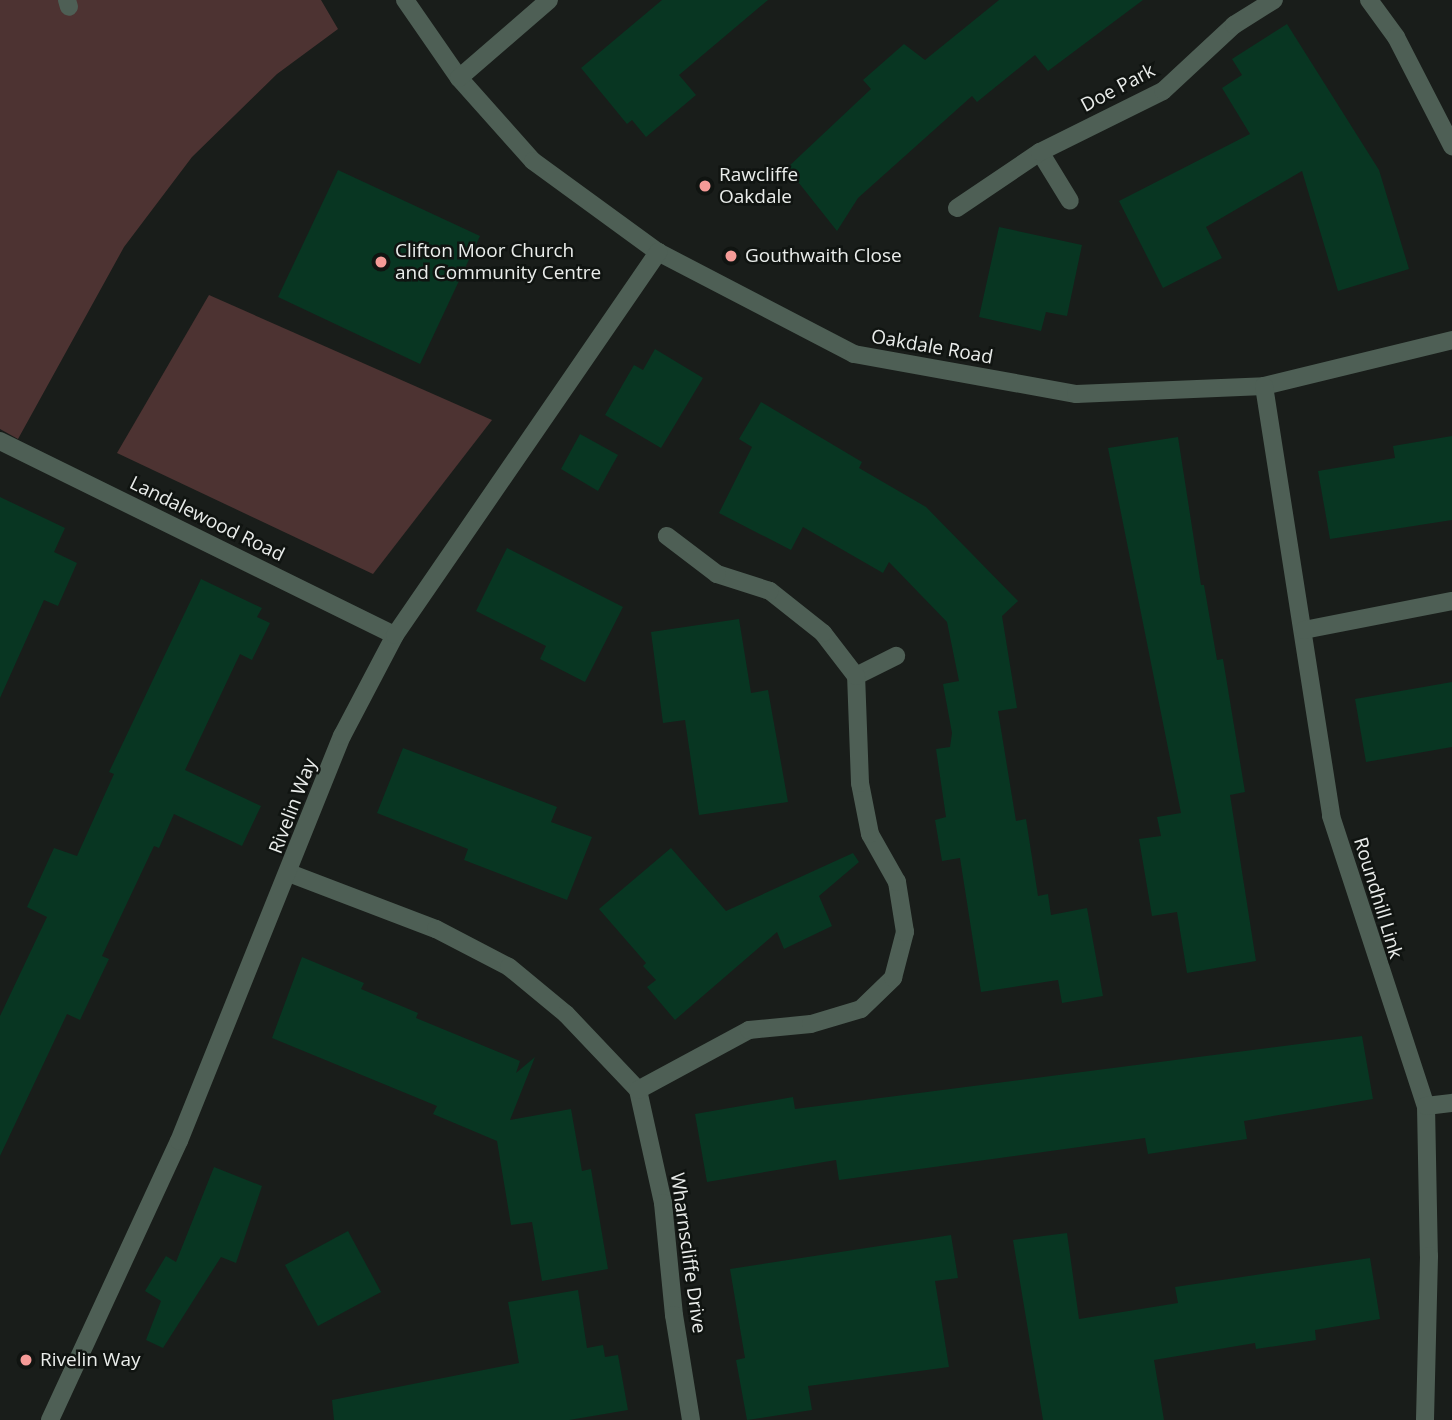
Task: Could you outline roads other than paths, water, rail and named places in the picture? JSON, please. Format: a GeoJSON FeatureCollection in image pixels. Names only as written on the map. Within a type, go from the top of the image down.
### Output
{"type":"FeatureCollection","features":[{"type":"Feature","properties":{"kind":"street","name":"Oakdale Road"},"geometry":{"type":"LineString","coordinates":[[405,0],[459,78],[533,161],[658,252],[854,354],[1076,394],[1264,386],[1452,340]]}},
{"type":"Feature","properties":{"kind":"street"},"geometry":{"type":"LineString","coordinates":[[459,78],[549,0]]}},
{"type":"Feature","properties":{"kind":"street","name":"Doe Park"},"geometry":{"type":"LineString","coordinates":[[957,208],[1040,152],[1163,91],[1234,25],[1274,0]]}},
{"type":"Feature","properties":{"kind":"street"},"geometry":{"type":"LineString","coordinates":[[1369,0],[1396,37],[1452,146]]}},
{"type":"Feature","properties":{"kind":"street"},"geometry":{"type":"LineString","coordinates":[[1040,152],[1070,201]]}},
{"type":"Feature","properties":{"kind":"street","name":"Rivelin Way"},"geometry":{"type":"LineString","coordinates":[[50,1420],[179,1141],[342,736],[395,635],[658,252]]}},
{"type":"Feature","properties":{"kind":"street","name":"Roundhill Link"},"geometry":{"type":"LineString","coordinates":[[1264,386],[1331,816],[1426,1106],[1425,1420]]}},
{"type":"Feature","properties":{"kind":"street","name":"Landalewood Road"},"geometry":{"type":"LineString","coordinates":[[0,441],[395,635]]}},
{"type":"Feature","properties":{"kind":"street"},"geometry":{"type":"LineString","coordinates":[[289,873],[436,929],[509,967],[566,1014],[638,1090],[749,1030],[810,1024],[861,1009],[893,978],[905,932],[897,882],[870,834],[860,783],[856,676],[823,633],[770,591],[717,574],[667,536]]}},
{"type":"Feature","properties":{"kind":"street"},"geometry":{"type":"LineString","coordinates":[[1304,630],[1452,601]]}},
{"type":"Feature","properties":{"kind":"street"},"geometry":{"type":"LineString","coordinates":[[856,676],[895,656]]}},
{"type":"Feature","properties":{"kind":"street","name":"Wharnscliffe Drive"},"geometry":{"type":"LineString","coordinates":[[638,1090],[663,1203],[674,1315],[691,1420]]}},
{"type":"Feature","properties":{"kind":"street"},"geometry":{"type":"LineString","coordinates":[[1426,1106],[1452,1103]]}},
{"type":"Feature","properties":{"kind":"place","name":"Rawcliffe Oakdale"},"geometry":{"type":"Point","coordinates":[705,186]}},
{"type":"Feature","properties":{"kind":"place","name":"Gouthwaith Close"},"geometry":{"type":"Point","coordinates":[731,256]}},
{"type":"Feature","properties":{"kind":"place","name":"Clifton Moor Church and Community Centre"},"geometry":{"type":"Point","coordinates":[381,262]}},
{"type":"Feature","properties":{"kind":"place","name":"Rivelin Way"},"geometry":{"type":"Point","coordinates":[26,1360]}}]}
